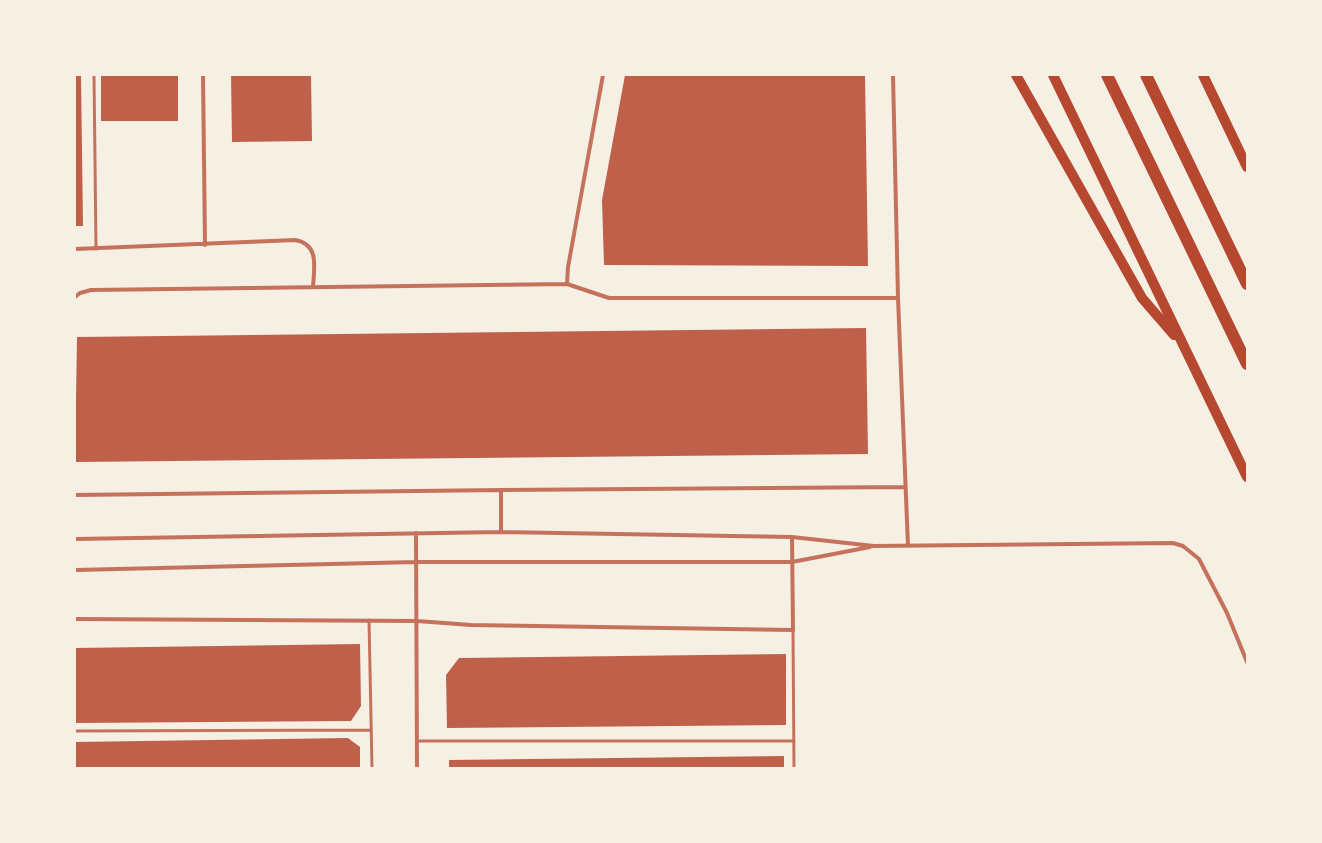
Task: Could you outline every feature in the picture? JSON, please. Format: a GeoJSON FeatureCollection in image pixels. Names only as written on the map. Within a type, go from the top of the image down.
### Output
{"type":"FeatureCollection","features":[{"type":"Feature","properties":{"kind":"highway"},"geometry":{"type":"LineString","coordinates":[[1107,75],[1247,364]]}},
{"type":"Feature","properties":{"kind":"highway"},"geometry":{"type":"LineString","coordinates":[[1146,75],[1247,284]]}},
{"type":"Feature","properties":{"kind":"main road"},"geometry":{"type":"LineString","coordinates":[[1016,75],[1142,298],[1181,343]]}},
{"type":"Feature","properties":{"kind":"main road"},"geometry":{"type":"LineString","coordinates":[[1053,75],[1181,343],[1247,477]]}},
{"type":"Feature","properties":{"kind":"main road"},"geometry":{"type":"LineString","coordinates":[[1203,75],[1247,166]]}},
{"type":"Feature","properties":{"kind":"street"},"geometry":{"type":"LineString","coordinates":[[203,75],[205,245]]}},
{"type":"Feature","properties":{"kind":"street"},"geometry":{"type":"LineString","coordinates":[[567,284],[568,267],[603,75]]}},
{"type":"Feature","properties":{"kind":"street"},"geometry":{"type":"LineString","coordinates":[[893,75],[898,298],[908,546]]}},
{"type":"Feature","properties":{"kind":"street"},"geometry":{"type":"LineString","coordinates":[[75,249],[205,245],[296,240],[308,244],[314,256],[313,287]]}},
{"type":"Feature","properties":{"kind":"street"},"geometry":{"type":"LineString","coordinates":[[75,297],[80,293],[91,290],[567,284],[609,298],[898,298]]}},
{"type":"Feature","properties":{"kind":"street"},"geometry":{"type":"LineString","coordinates":[[75,495],[905,487]]}},
{"type":"Feature","properties":{"kind":"street"},"geometry":{"type":"LineString","coordinates":[[501,490],[501,532]]}},
{"type":"Feature","properties":{"kind":"street"},"geometry":{"type":"LineString","coordinates":[[75,539],[501,532],[792,537],[874,546],[1173,543],[1187,549],[1199,559],[1227,613],[1247,662]]}},
{"type":"Feature","properties":{"kind":"street"},"geometry":{"type":"LineString","coordinates":[[416,533],[417,768]]}},
{"type":"Feature","properties":{"kind":"street"},"geometry":{"type":"LineString","coordinates":[[75,619],[369,620],[417,621],[471,626],[793,630],[792,537]]}},
{"type":"Feature","properties":{"kind":"street"},"geometry":{"type":"LineString","coordinates":[[75,570],[416,562],[792,562],[874,546]]}},
{"type":"Feature","properties":{"kind":"lane"},"geometry":{"type":"LineString","coordinates":[[94,75],[96,249]]}},
{"type":"Feature","properties":{"kind":"lane"},"geometry":{"type":"LineString","coordinates":[[369,620],[372,768]]}},
{"type":"Feature","properties":{"kind":"lane"},"geometry":{"type":"LineString","coordinates":[[793,630],[794,768]]}},
{"type":"Feature","properties":{"kind":"lane"},"geometry":{"type":"LineString","coordinates":[[75,731],[371,730]]}},
{"type":"Feature","properties":{"kind":"lane"},"geometry":{"type":"LineString","coordinates":[[417,741],[794,741]]}},
{"type":"Feature","properties":{"kind":"building"},"geometry":{"type":"Polygon","coordinates":[[[75,75],[81,75],[83,226],[75,226],[75,75]]]}},
{"type":"Feature","properties":{"kind":"building"},"geometry":{"type":"Polygon","coordinates":[[[101,75],[178,75],[178,121],[101,121],[101,75]]]}},
{"type":"Feature","properties":{"kind":"building"},"geometry":{"type":"Polygon","coordinates":[[[231,75],[311,75],[312,141],[232,142],[231,75]]]}},
{"type":"Feature","properties":{"kind":"building"},"geometry":{"type":"Polygon","coordinates":[[[625,75],[865,75],[868,266],[604,265],[602,200],[625,75]]]}},
{"type":"Feature","properties":{"kind":"building"},"geometry":{"type":"Polygon","coordinates":[[[866,328],[868,454],[75,462],[77,337],[866,328]]]}},
{"type":"Feature","properties":{"kind":"building"},"geometry":{"type":"Polygon","coordinates":[[[360,644],[361,706],[351,721],[75,723],[75,648],[360,644]]]}},
{"type":"Feature","properties":{"kind":"building"},"geometry":{"type":"Polygon","coordinates":[[[786,654],[786,725],[447,728],[446,675],[459,658],[786,654]]]}},
{"type":"Feature","properties":{"kind":"building"},"geometry":{"type":"Polygon","coordinates":[[[348,738],[360,747],[360,768],[75,768],[75,742],[348,738]]]}},
{"type":"Feature","properties":{"kind":"building"},"geometry":{"type":"Polygon","coordinates":[[[784,756],[784,768],[449,768],[449,760],[784,756]]]}}]}
